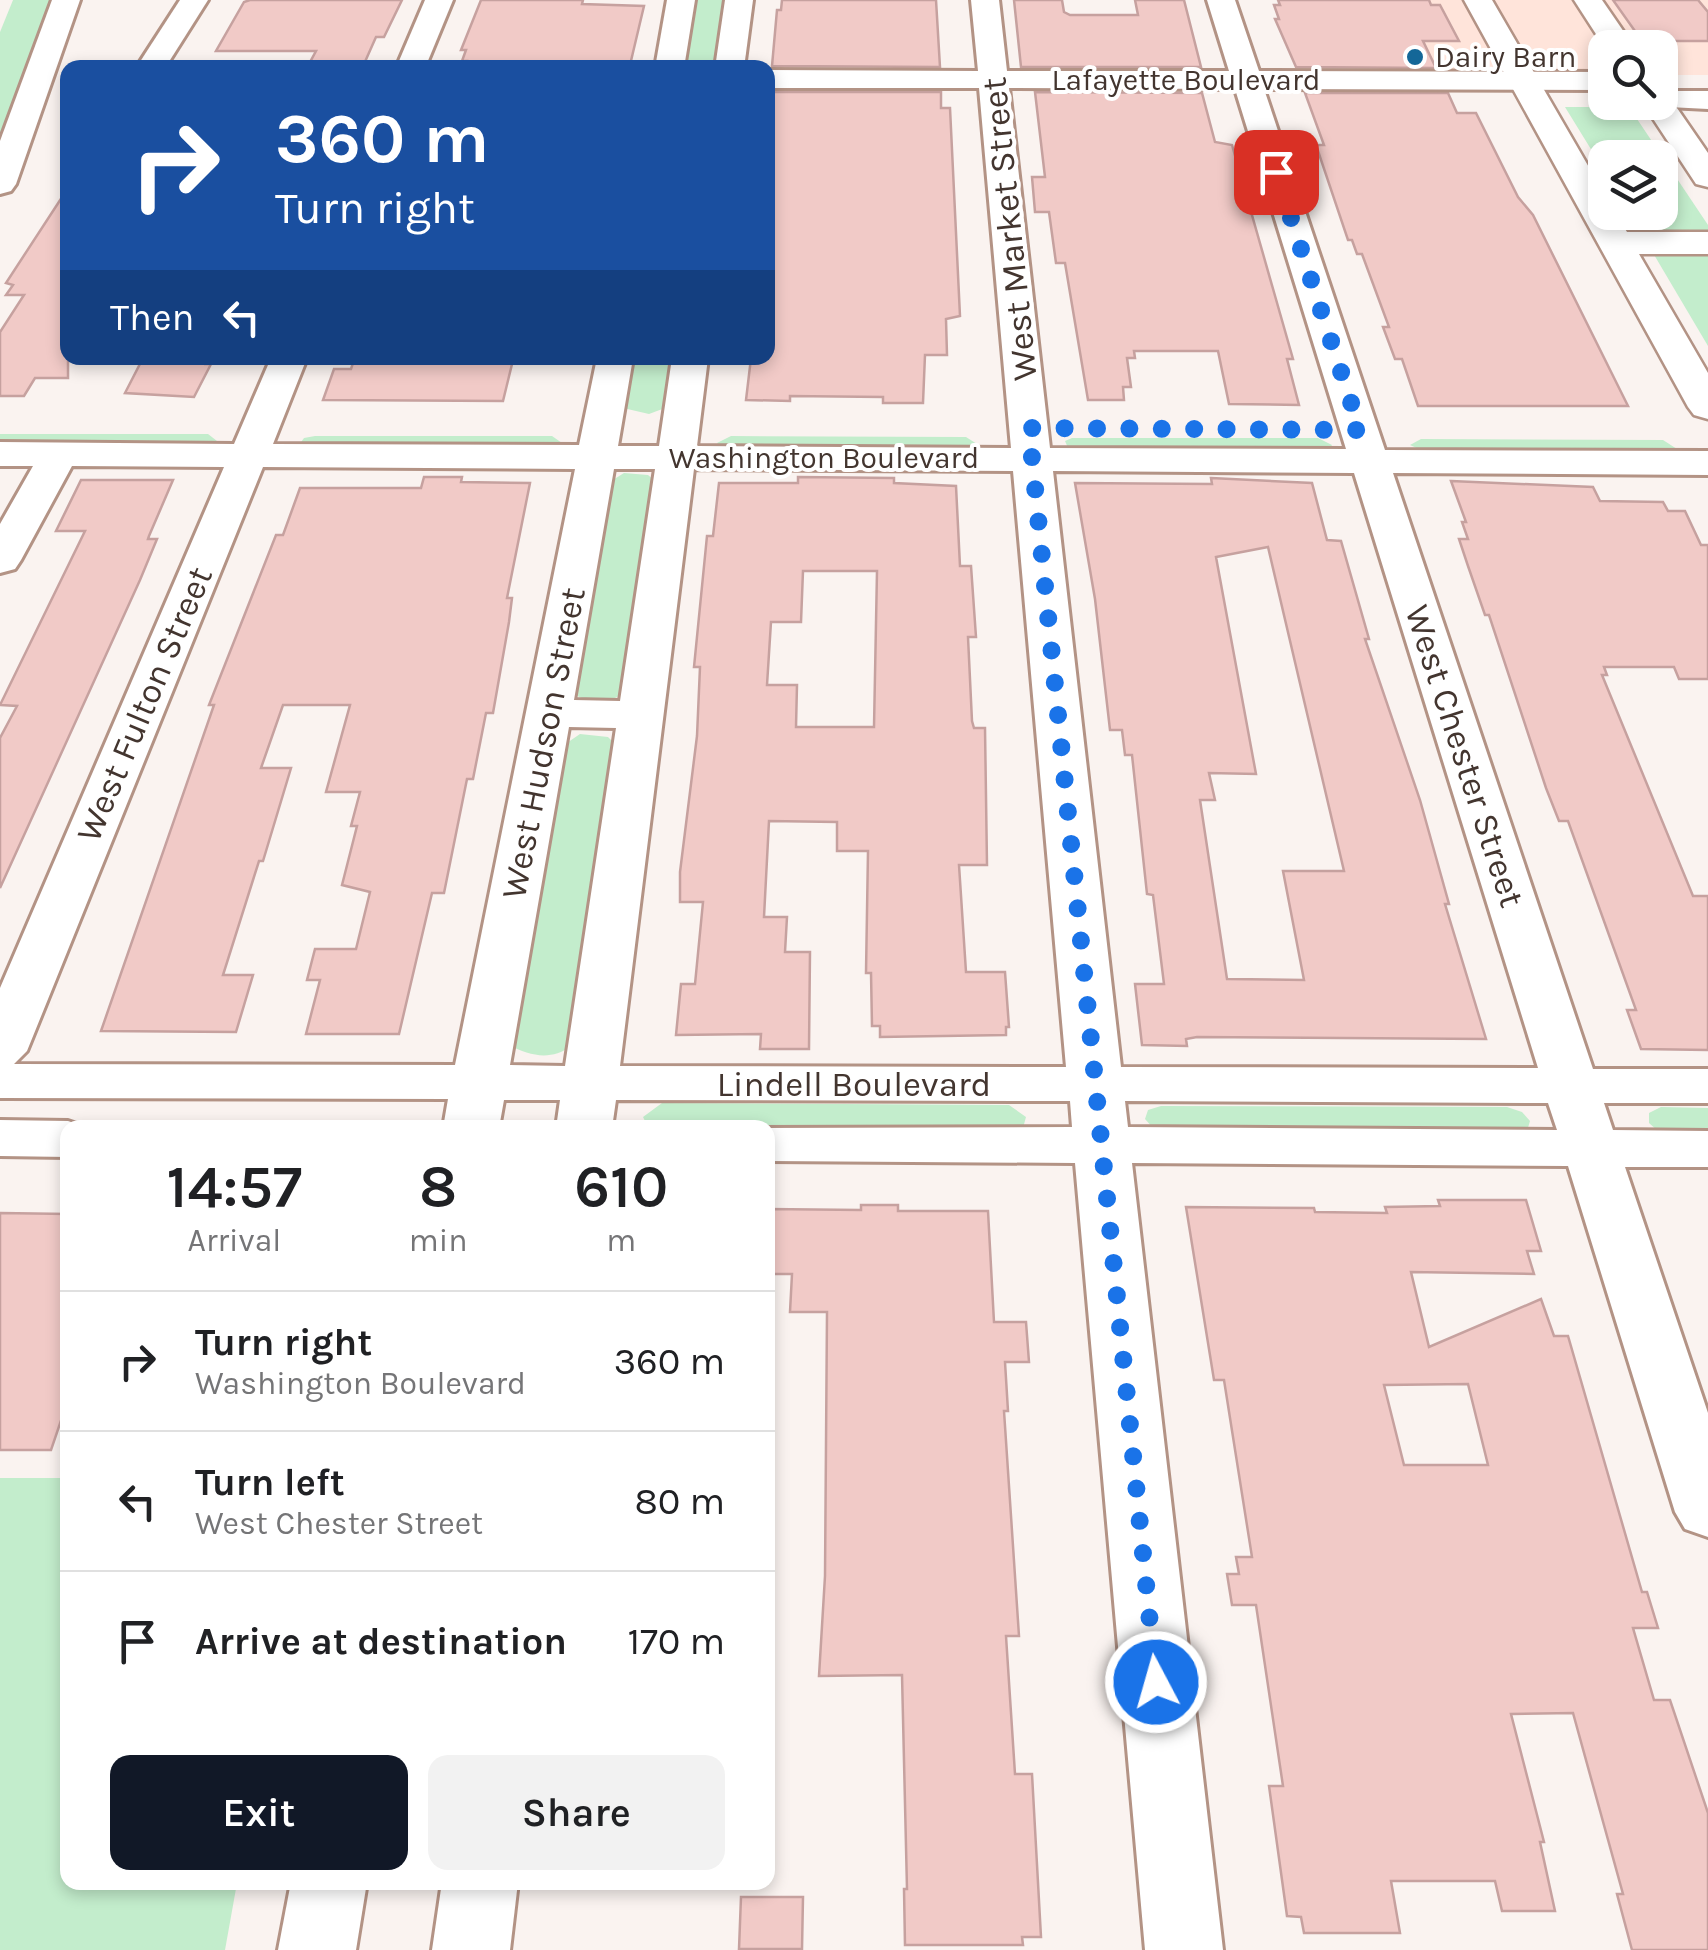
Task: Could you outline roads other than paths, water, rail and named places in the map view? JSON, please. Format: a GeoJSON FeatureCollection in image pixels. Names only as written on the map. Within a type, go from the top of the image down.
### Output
{"type":"FeatureCollection","features":[{"type":"Feature","properties":{"kind":"highway"},"geometry":{"type":"LineString","coordinates":[[1478,0],[1708,408]]}},
{"type":"Feature","properties":{"kind":"highway"},"geometry":{"type":"LineString","coordinates":[[1588,0],[1608,30]]}},
{"type":"Feature","properties":{"kind":"highway"},"geometry":{"type":"LineString","coordinates":[[1671,120],[1708,177]]}},
{"type":"Feature","properties":{"kind":"highway"},"geometry":{"type":"LineString","coordinates":[[1615,243],[1708,243]]}},
{"type":"Feature","properties":{"kind":"street"},"geometry":{"type":"LineString","coordinates":[[0,184],[46,83],[66,0]]}},
{"type":"Feature","properties":{"kind":"street"},"geometry":{"type":"LineString","coordinates":[[155,60],[194,0]]}},
{"type":"Feature","properties":{"kind":"street"},"geometry":{"type":"LineString","coordinates":[[413,60],[439,0]]}},
{"type":"Feature","properties":{"kind":"street"},"geometry":{"type":"LineString","coordinates":[[671,60],[682,0]]}},
{"type":"Feature","properties":{"kind":"street"},"geometry":{"type":"LineString","coordinates":[[731,60],[739,0]]}},
{"type":"Feature","properties":{"kind":"street","name":"West Market Street"},"geometry":{"type":"LineString","coordinates":[[986,0],[1184,1950]]}},
{"type":"Feature","properties":{"kind":"street","name":"West Chester Street"},"geometry":{"type":"LineString","coordinates":[[1221,0],[1708,1512]]}},
{"type":"Feature","properties":{"kind":"street","name":"Lafayette Boulevard"},"geometry":{"type":"LineString","coordinates":[[775,79],[994,89],[1529,90],[1588,83]]}},
{"type":"Feature","properties":{"kind":"street"},"geometry":{"type":"LineString","coordinates":[[1678,82],[1708,82]]}},
{"type":"Feature","properties":{"kind":"street","name":"Lafayette Boulevard"},"geometry":{"type":"LineString","coordinates":[[775,98],[994,89]]}},
{"type":"Feature","properties":{"kind":"street","name":"Lafayette Boulevard"},"geometry":{"type":"LineString","coordinates":[[1529,90],[1588,98]]}},
{"type":"Feature","properties":{"kind":"street"},"geometry":{"type":"LineString","coordinates":[[1678,101],[1708,100]]}},
{"type":"Feature","properties":{"kind":"street","name":"West Fulton Street"},"geometry":{"type":"LineString","coordinates":[[0,1051],[286,365]]}},
{"type":"Feature","properties":{"kind":"street","name":"West Hudson Street"},"geometry":{"type":"LineString","coordinates":[[475,1105],[613,365]]}},
{"type":"Feature","properties":{"kind":"street"},"geometry":{"type":"LineString","coordinates":[[587,1105],[689,365]]}},
{"type":"Feature","properties":{"kind":"street","name":"Washington Boulevard"},"geometry":{"type":"LineString","coordinates":[[0,425],[254,441],[1030,444],[1364,445],[1708,431]]}},
{"type":"Feature","properties":{"kind":"street","name":"Washington Boulevard"},"geometry":{"type":"LineString","coordinates":[[0,454],[59,455],[254,441]]}},
{"type":"Feature","properties":{"kind":"street","name":"Washington Boulevard"},"geometry":{"type":"LineString","coordinates":[[1364,445],[1708,462]]}},
{"type":"Feature","properties":{"kind":"street"},"geometry":{"type":"LineString","coordinates":[[0,560],[59,455]]}},
{"type":"Feature","properties":{"kind":"street"},"geometry":{"type":"LineString","coordinates":[[548,713],[640,715]]}},
{"type":"Feature","properties":{"kind":"street","name":"Lindell Boulevard"},"geometry":{"type":"LineString","coordinates":[[0,1082],[475,1105],[587,1105],[1096,1085],[1708,1086]]}},
{"type":"Feature","properties":{"kind":"street"},"geometry":{"type":"LineString","coordinates":[[0,1138],[60,1139]]}},
{"type":"Feature","properties":{"kind":"street","name":"Lindell Boulevard"},"geometry":{"type":"LineString","coordinates":[[775,1143],[1708,1149]]}},
{"type":"Feature","properties":{"kind":"street"},"geometry":{"type":"LineString","coordinates":[[316,1950],[327,1890]]}},
{"type":"Feature","properties":{"kind":"street"},"geometry":{"type":"LineString","coordinates":[[470,1950],[479,1890]]}},
{"type":"Feature","properties":{"kind":"place","name":"Dairy Barn"},"geometry":{"type":"Point","coordinates":[1415,57]}}]}
